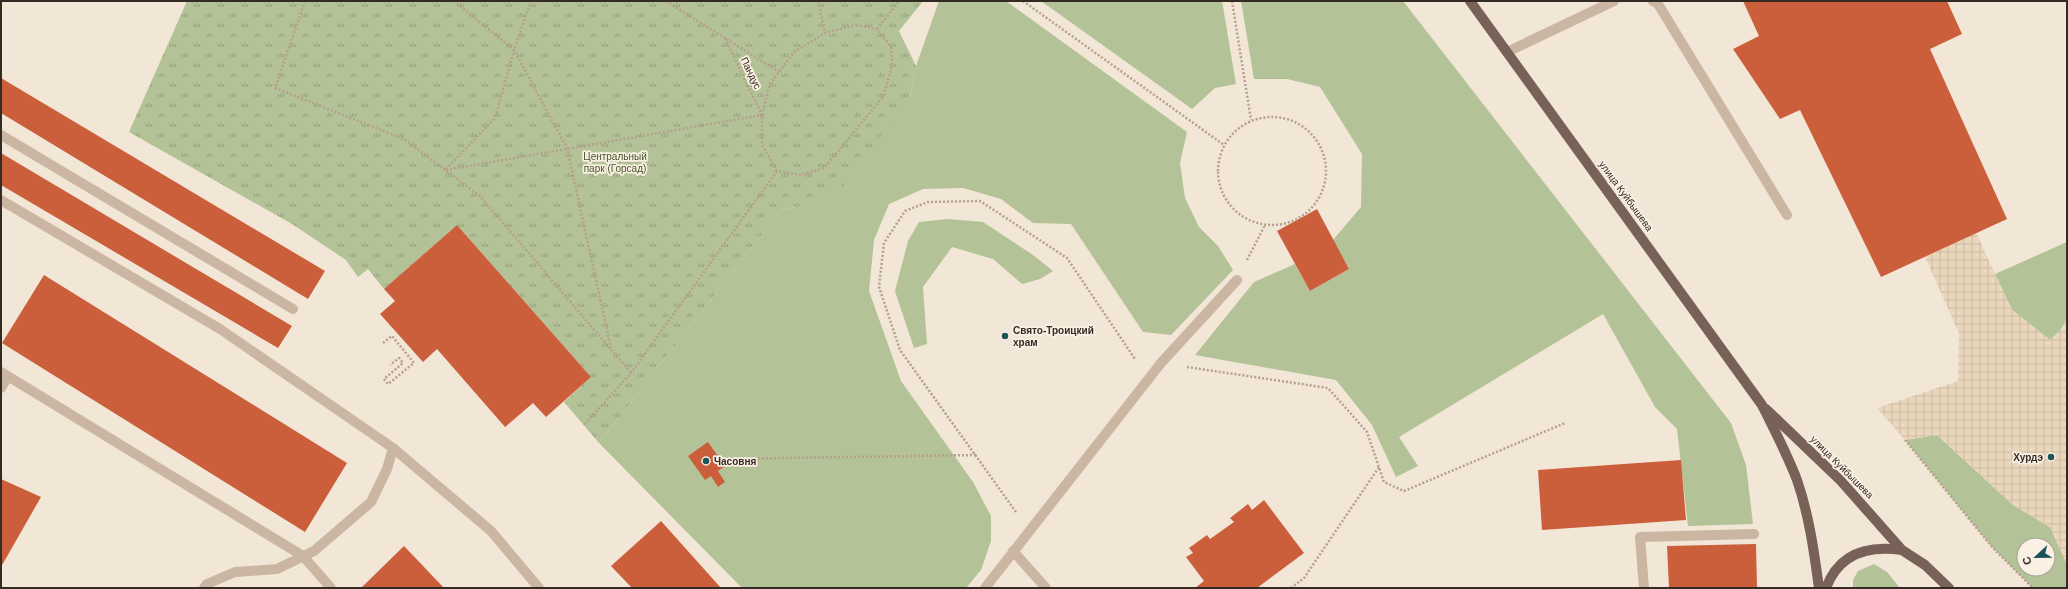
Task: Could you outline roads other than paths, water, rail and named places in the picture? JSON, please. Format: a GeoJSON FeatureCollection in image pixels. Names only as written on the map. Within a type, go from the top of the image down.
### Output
{"type":"FeatureCollection","features":[{"type":"Feature","properties":{"kind":"main road","name":"улица Куйбышева"},"geometry":{"type":"LineString","coordinates":[[1470,1],[1762,405],[1841,482],[1902,550],[1925,565],[1949,588]]}},
{"type":"Feature","properties":{"kind":"main road","name":"улица Куйбышева"},"geometry":{"type":"LineString","coordinates":[[1762,405],[1796,479],[1804,505],[1813,545],[1819,588]]}},
{"type":"Feature","properties":{"kind":"main road","name":"улица Куйбышева"},"geometry":{"type":"LineString","coordinates":[[1826,588],[1830,577],[1839,566],[1849,558],[1869,549],[1884,547],[1902,550]]}},
{"type":"Feature","properties":{"kind":"street"},"geometry":{"type":"LineString","coordinates":[[1507,52],[1614,1]]}},
{"type":"Feature","properties":{"kind":"street"},"geometry":{"type":"LineString","coordinates":[[1653,1],[1658,4],[1786,214]]}},
{"type":"Feature","properties":{"kind":"street"},"geometry":{"type":"LineString","coordinates":[[1,135],[294,309]]}},
{"type":"Feature","properties":{"kind":"street"},"geometry":{"type":"LineString","coordinates":[[1,201],[220,329],[393,448],[492,531],[539,588]]}},
{"type":"Feature","properties":{"kind":"street"},"geometry":{"type":"LineString","coordinates":[[985,588],[1161,363],[1237,280]]}},
{"type":"Feature","properties":{"kind":"street"},"geometry":{"type":"LineString","coordinates":[[1,388],[5,374],[303,556],[331,588]]}},
{"type":"Feature","properties":{"kind":"street"},"geometry":{"type":"LineString","coordinates":[[204,588],[207,584],[235,572],[277,569],[314,551],[371,502],[387,469],[393,448]]}},
{"type":"Feature","properties":{"kind":"street"},"geometry":{"type":"LineString","coordinates":[[1644,588],[1640,537],[1754,534]]}},
{"type":"Feature","properties":{"kind":"street"},"geometry":{"type":"LineString","coordinates":[[1013,551],[1046,588]]}},
{"type":"Feature","properties":{"kind":"place","name":"Свято-Троицкий храм"},"geometry":{"type":"Point","coordinates":[1005,336]}},
{"type":"Feature","properties":{"kind":"place","name":"Хурдэ"},"geometry":{"type":"Point","coordinates":[2051,457]}},
{"type":"Feature","properties":{"kind":"place","name":"Часовня"},"geometry":{"type":"Point","coordinates":[706,461]}},
{"type":"Feature","properties":{"kind":"park label","name":"Центральный парк (Горсад)"},"geometry":{"type":"Point","coordinates":[615,162]}}]}
